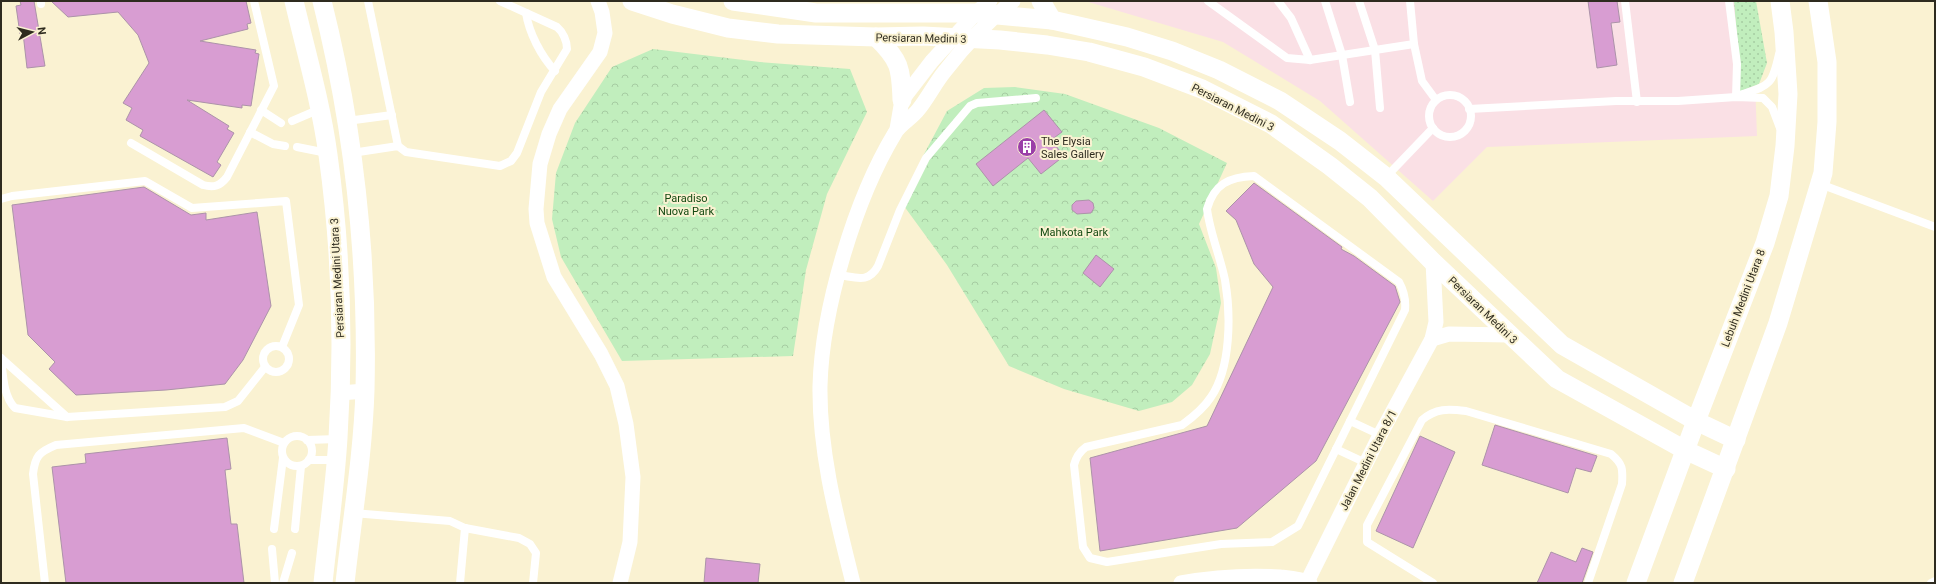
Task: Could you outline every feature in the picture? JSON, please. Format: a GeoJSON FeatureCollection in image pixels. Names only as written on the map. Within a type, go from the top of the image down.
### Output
{"type":"FeatureCollection","features":[{"type":"Feature","properties":{"kind":"street","name":"Persiaran Medini Utara 3"},"geometry":{"type":"LineString","coordinates":[[294,1],[320,109],[328,153],[340,298],[340,393],[338,439],[323,583]]}},
{"type":"Feature","properties":{"kind":"street"},"geometry":{"type":"LineString","coordinates":[[322,1],[332,43],[352,153],[360,216],[365,300],[364,391],[360,450],[345,583]]}},
{"type":"Feature","properties":{"kind":"street"},"geometry":{"type":"LineString","coordinates":[[598,1],[602,12],[605,34],[600,52],[560,109],[549,134],[540,164],[536,209],[537,223],[554,277],[601,354],[617,386],[633,477],[630,542],[620,583]]}},
{"type":"Feature","properties":{"kind":"street","name":"Persiaran Medini 3"},"geometry":{"type":"LineString","coordinates":[[632,1],[672,14],[728,28],[778,34],[876,37],[923,36],[1024,43],[1089,52],[1144,67],[1202,89],[1271,124],[1330,166],[1370,198],[1433,262],[1557,379],[1685,450],[1726,469]]}},
{"type":"Feature","properties":{"kind":"street"},"geometry":{"type":"LineString","coordinates":[[733,1],[816,13],[988,9],[1052,20],[1126,37],[1172,51],[1219,70],[1280,101],[1340,141],[1386,177],[1562,345],[1696,421],[1736,440]]}},
{"type":"Feature","properties":{"kind":"street"},"geometry":{"type":"LineString","coordinates":[[902,100],[932,61],[953,38],[988,9],[1013,1]]}},
{"type":"Feature","properties":{"kind":"street"},"geometry":{"type":"LineString","coordinates":[[1041,1],[1052,20]]}},
{"type":"Feature","properties":{"kind":"street","name":"Lebuh Medini Utara 8"},"geometry":{"type":"LineString","coordinates":[[1636,583],[1696,421],[1765,243],[1779,196],[1785,146],[1788,94],[1784,32],[1780,1]]}},
{"type":"Feature","properties":{"kind":"street"},"geometry":{"type":"LineString","coordinates":[[1683,583],[1726,469],[1778,323],[1823,173],[1827,122],[1827,62],[1818,1]]}},
{"type":"Feature","properties":{"kind":"street"},"geometry":{"type":"LineString","coordinates":[[897,129],[917,111],[945,71],[973,39],[988,9]]}},
{"type":"Feature","properties":{"kind":"street"},"geometry":{"type":"LineString","coordinates":[[853,583],[835,510],[825,451],[820,386],[825,333],[838,275],[867,187],[897,129],[902,100],[901,73],[896,59],[876,37]]}},
{"type":"Feature","properties":{"kind":"street","name":"Jalan Medini Utara 8/1"},"geometry":{"type":"LineString","coordinates":[[1309,582],[1380,435],[1432,339],[1436,317],[1433,262]]}},
{"type":"Feature","properties":{"kind":"street"},"geometry":{"type":"LineString","coordinates":[[1432,339],[1449,334],[1509,334]]}},
{"type":"Feature","properties":{"kind":"street"},"geometry":{"type":"LineString","coordinates":[[340,393],[364,391]]}},
{"type":"Feature","properties":{"kind":"street"},"geometry":{"type":"LineString","coordinates":[[336,460],[360,450]]}},
{"type":"Feature","properties":{"kind":"street"},"geometry":{"type":"LineString","coordinates":[[1181,583],[1213,577],[1260,576],[1309,582]]}},
{"type":"Feature","properties":{"kind":"lane"},"geometry":{"type":"LineString","coordinates":[[131,143],[203,185],[212,187],[221,184],[227,177],[274,86],[254,1]]}},
{"type":"Feature","properties":{"kind":"lane"},"geometry":{"type":"LineString","coordinates":[[368,1],[398,146],[406,152],[500,166],[511,161],[517,153],[541,92],[567,49],[564,37],[557,26],[500,1]]}},
{"type":"Feature","properties":{"kind":"lane"},"geometry":{"type":"LineString","coordinates":[[1208,1],[1287,58],[1310,60],[1414,44]]}},
{"type":"Feature","properties":{"kind":"lane"},"geometry":{"type":"LineString","coordinates":[[1278,1],[1291,18],[1310,60]]}},
{"type":"Feature","properties":{"kind":"lane"},"geometry":{"type":"LineString","coordinates":[[1325,1],[1342,55],[1350,102]]}},
{"type":"Feature","properties":{"kind":"lane"},"geometry":{"type":"LineString","coordinates":[[1359,1],[1375,50],[1380,108]]}},
{"type":"Feature","properties":{"kind":"lane"},"geometry":{"type":"LineString","coordinates":[[1410,1],[1414,44],[1422,81],[1436,100]]}},
{"type":"Feature","properties":{"kind":"lane"},"geometry":{"type":"LineString","coordinates":[[1625,1],[1637,102]]}},
{"type":"Feature","properties":{"kind":"lane"},"geometry":{"type":"LineString","coordinates":[[1729,1],[1737,64],[1736,97]]}},
{"type":"Feature","properties":{"kind":"lane"},"geometry":{"type":"LineString","coordinates":[[526,13],[528,26],[546,60],[555,71]]}},
{"type":"Feature","properties":{"kind":"lane"},"geometry":{"type":"LineString","coordinates":[[1736,97],[1766,86],[1772,78],[1784,32]]}},
{"type":"Feature","properties":{"kind":"lane"},"geometry":{"type":"LineString","coordinates":[[1452,95],[1463,100],[1469,110],[1470,115],[1468,126],[1459,134],[1454,136],[1442,135],[1433,128],[1430,122],[1430,110],[1436,100],[1441,97],[1452,95]]}},
{"type":"Feature","properties":{"kind":"lane"},"geometry":{"type":"LineString","coordinates":[[1469,110],[1616,101],[1678,101],[1736,97],[1763,98],[1772,107],[1785,146]]}},
{"type":"Feature","properties":{"kind":"lane"},"geometry":{"type":"LineString","coordinates":[[838,275],[865,278],[873,274],[878,266],[900,210],[926,158],[970,106],[977,103],[1036,98]]}},
{"type":"Feature","properties":{"kind":"lane"},"geometry":{"type":"LineString","coordinates":[[292,121],[320,109]]}},
{"type":"Feature","properties":{"kind":"lane"},"geometry":{"type":"LineString","coordinates":[[261,110],[281,123]]}},
{"type":"Feature","properties":{"kind":"lane"},"geometry":{"type":"LineString","coordinates":[[347,121],[392,115]]}},
{"type":"Feature","properties":{"kind":"lane"},"geometry":{"type":"LineString","coordinates":[[1386,177],[1433,128]]}},
{"type":"Feature","properties":{"kind":"lane"},"geometry":{"type":"LineString","coordinates":[[250,132],[273,144],[285,146]]}},
{"type":"Feature","properties":{"kind":"lane"},"geometry":{"type":"LineString","coordinates":[[352,153],[398,146]]}},
{"type":"Feature","properties":{"kind":"lane"},"geometry":{"type":"LineString","coordinates":[[297,147],[328,153]]}},
{"type":"Feature","properties":{"kind":"lane"},"geometry":{"type":"LineString","coordinates":[[1254,176],[1399,282],[1403,289],[1406,302],[1405,310],[1350,421],[1298,526],[1272,542],[1221,544],[1102,562],[1090,558],[1083,547],[1074,465],[1080,450],[1086,447],[1182,425],[1194,417],[1211,397],[1219,379],[1226,354],[1228,324],[1227,294],[1207,209],[1210,197],[1225,182],[1233,179],[1254,176]]}},
{"type":"Feature","properties":{"kind":"lane"},"geometry":{"type":"LineString","coordinates":[[1,199],[12,196],[145,181],[192,208],[286,201],[300,305],[282,347]]}},
{"type":"Feature","properties":{"kind":"lane"},"geometry":{"type":"LineString","coordinates":[[1820,184],[1935,227]]}},
{"type":"Feature","properties":{"kind":"lane"},"geometry":{"type":"LineString","coordinates":[[273,346],[282,347],[288,354],[287,366],[281,372],[268,370],[262,359],[265,350],[273,346]]}},
{"type":"Feature","properties":{"kind":"lane"},"geometry":{"type":"LineString","coordinates":[[1,358],[7,396],[10,403],[15,408],[67,417],[225,407],[238,401],[265,367]]}},
{"type":"Feature","properties":{"kind":"lane"},"geometry":{"type":"LineString","coordinates":[[1,358],[67,417]]}},
{"type":"Feature","properties":{"kind":"lane"},"geometry":{"type":"LineString","coordinates":[[1433,583],[1367,542],[1367,533],[1368,525],[1422,420],[1431,412],[1446,409],[1466,411],[1611,454],[1619,461],[1623,471],[1622,484],[1588,583]]}},
{"type":"Feature","properties":{"kind":"lane"},"geometry":{"type":"LineString","coordinates":[[1350,421],[1380,435]]}},
{"type":"Feature","properties":{"kind":"lane"},"geometry":{"type":"LineString","coordinates":[[45,583],[33,474],[35,461],[43,450],[56,445],[244,428],[284,443]]}},
{"type":"Feature","properties":{"kind":"lane"},"geometry":{"type":"LineString","coordinates":[[274,529],[283,458],[282,447],[284,443],[293,436],[298,436],[307,440],[338,439]]}},
{"type":"Feature","properties":{"kind":"lane"},"geometry":{"type":"LineString","coordinates":[[283,458],[291,465],[301,466],[309,460],[312,450],[307,440]]}},
{"type":"Feature","properties":{"kind":"lane"},"geometry":{"type":"LineString","coordinates":[[1336,449],[1366,463]]}},
{"type":"Feature","properties":{"kind":"lane"},"geometry":{"type":"LineString","coordinates":[[309,460],[336,460]]}},
{"type":"Feature","properties":{"kind":"lane"},"geometry":{"type":"LineString","coordinates":[[295,529],[301,466]]}},
{"type":"Feature","properties":{"kind":"lane"},"geometry":{"type":"LineString","coordinates":[[352,513],[450,521],[465,528],[519,538],[530,544],[536,552],[533,583]]}},
{"type":"Feature","properties":{"kind":"lane"},"geometry":{"type":"LineString","coordinates":[[460,583],[465,528]]}},
{"type":"Feature","properties":{"kind":"lane"},"geometry":{"type":"LineString","coordinates":[[272,549],[275,583]]}},
{"type":"Feature","properties":{"kind":"lane"},"geometry":{"type":"LineString","coordinates":[[283,583],[292,552]]}},
{"type":"Feature","properties":{"kind":"lane"},"geometry":{"type":"LineString","coordinates":[[1931,583],[1935,581]]}},
{"type":"Feature","properties":{"kind":"shaded area"},"geometry":{"type":"Polygon","coordinates":[[[1085,1],[1752,1],[1757,136],[1487,147],[1433,201],[1320,101],[1223,42],[1085,1]]]}},
{"type":"Feature","properties":{"kind":"green space"},"geometry":{"type":"Polygon","coordinates":[[[1734,1],[1756,1],[1767,63],[1759,84],[1738,92],[1740,73],[1734,1]]]}},
{"type":"Feature","properties":{"kind":"green space","name":"Paradiso Nuova Park"},"geometry":{"type":"Polygon","coordinates":[[[653,49],[760,62],[850,69],[867,112],[827,194],[806,270],[793,356],[622,361],[561,257],[552,219],[556,173],[575,123],[612,67],[653,49]]]}},
{"type":"Feature","properties":{"kind":"green space","name":"Mahkota Park"},"geometry":{"type":"Polygon","coordinates":[[[1015,87],[1065,94],[1159,128],[1227,163],[1199,224],[1216,268],[1221,303],[1210,354],[1192,385],[1172,402],[1139,411],[1064,389],[1009,366],[947,265],[904,206],[923,156],[947,111],[984,88],[1015,87]]]}},
{"type":"Feature","properties":{"kind":"building"},"geometry":{"type":"Polygon","coordinates":[[[20,1],[34,1],[45,66],[27,68],[23,33],[20,34],[16,6],[21,5],[20,1]]]}},
{"type":"Feature","properties":{"kind":"building"},"geometry":{"type":"Polygon","coordinates":[[[51,1],[246,1],[251,23],[247,24],[248,29],[200,41],[256,50],[255,53],[259,54],[251,106],[242,105],[242,108],[187,100],[229,126],[227,129],[234,133],[217,162],[221,165],[213,177],[140,136],[143,130],[126,120],[132,108],[123,103],[149,63],[138,35],[118,12],[68,17],[51,1]]]}},
{"type":"Feature","properties":{"kind":"building"},"geometry":{"type":"Polygon","coordinates":[[[1588,1],[1617,1],[1620,22],[1611,23],[1617,65],[1597,68],[1588,1]]]}},
{"type":"Feature","properties":{"kind":"building","name":"The Elysia Sales Gallery"},"geometry":{"type":"Polygon","coordinates":[[[1044,110],[1062,132],[1051,140],[1064,156],[1041,174],[1028,158],[993,186],[976,164],[1044,110]]]}},
{"type":"Feature","properties":{"kind":"building"},"geometry":{"type":"Polygon","coordinates":[[[1254,183],[1342,247],[1341,249],[1354,256],[1395,286],[1400,302],[1316,461],[1237,528],[1100,551],[1090,458],[1207,426],[1273,287],[1254,264],[1236,220],[1226,211],[1254,183]]]}},
{"type":"Feature","properties":{"kind":"building"},"geometry":{"type":"Polygon","coordinates":[[[144,187],[191,215],[206,213],[206,220],[257,212],[271,306],[243,360],[225,384],[166,390],[76,395],[49,369],[55,362],[28,335],[12,205],[144,187]]]}},
{"type":"Feature","properties":{"kind":"building"},"geometry":{"type":"Polygon","coordinates":[[[1089,200],[1093,203],[1094,208],[1091,213],[1077,214],[1072,210],[1072,205],[1076,201],[1089,200]]]}},
{"type":"Feature","properties":{"kind":"building"},"geometry":{"type":"Polygon","coordinates":[[[1096,255],[1114,269],[1100,287],[1083,273],[1096,255]]]}},
{"type":"Feature","properties":{"kind":"building"},"geometry":{"type":"Polygon","coordinates":[[[1495,425],[1597,456],[1591,472],[1576,468],[1568,493],[1482,465],[1495,425]]]}},
{"type":"Feature","properties":{"kind":"building"},"geometry":{"type":"Polygon","coordinates":[[[1420,436],[1455,452],[1413,548],[1376,531],[1420,436]]]}},
{"type":"Feature","properties":{"kind":"building"},"geometry":{"type":"Polygon","coordinates":[[[227,438],[231,469],[225,470],[231,524],[237,524],[244,583],[66,583],[52,467],[86,463],[85,454],[227,438]]]}},
{"type":"Feature","properties":{"kind":"building"},"geometry":{"type":"Polygon","coordinates":[[[1582,548],[1593,552],[1582,583],[1537,583],[1551,552],[1576,562],[1582,548]]]}},
{"type":"Feature","properties":{"kind":"building"},"geometry":{"type":"Polygon","coordinates":[[[706,558],[760,564],[758,583],[704,583],[706,558]]]}},
{"type":"Feature","properties":{"kind":"place","name":"The Elysia Sales Gallery"},"geometry":{"type":"Point","coordinates":[1027,147]}}]}
